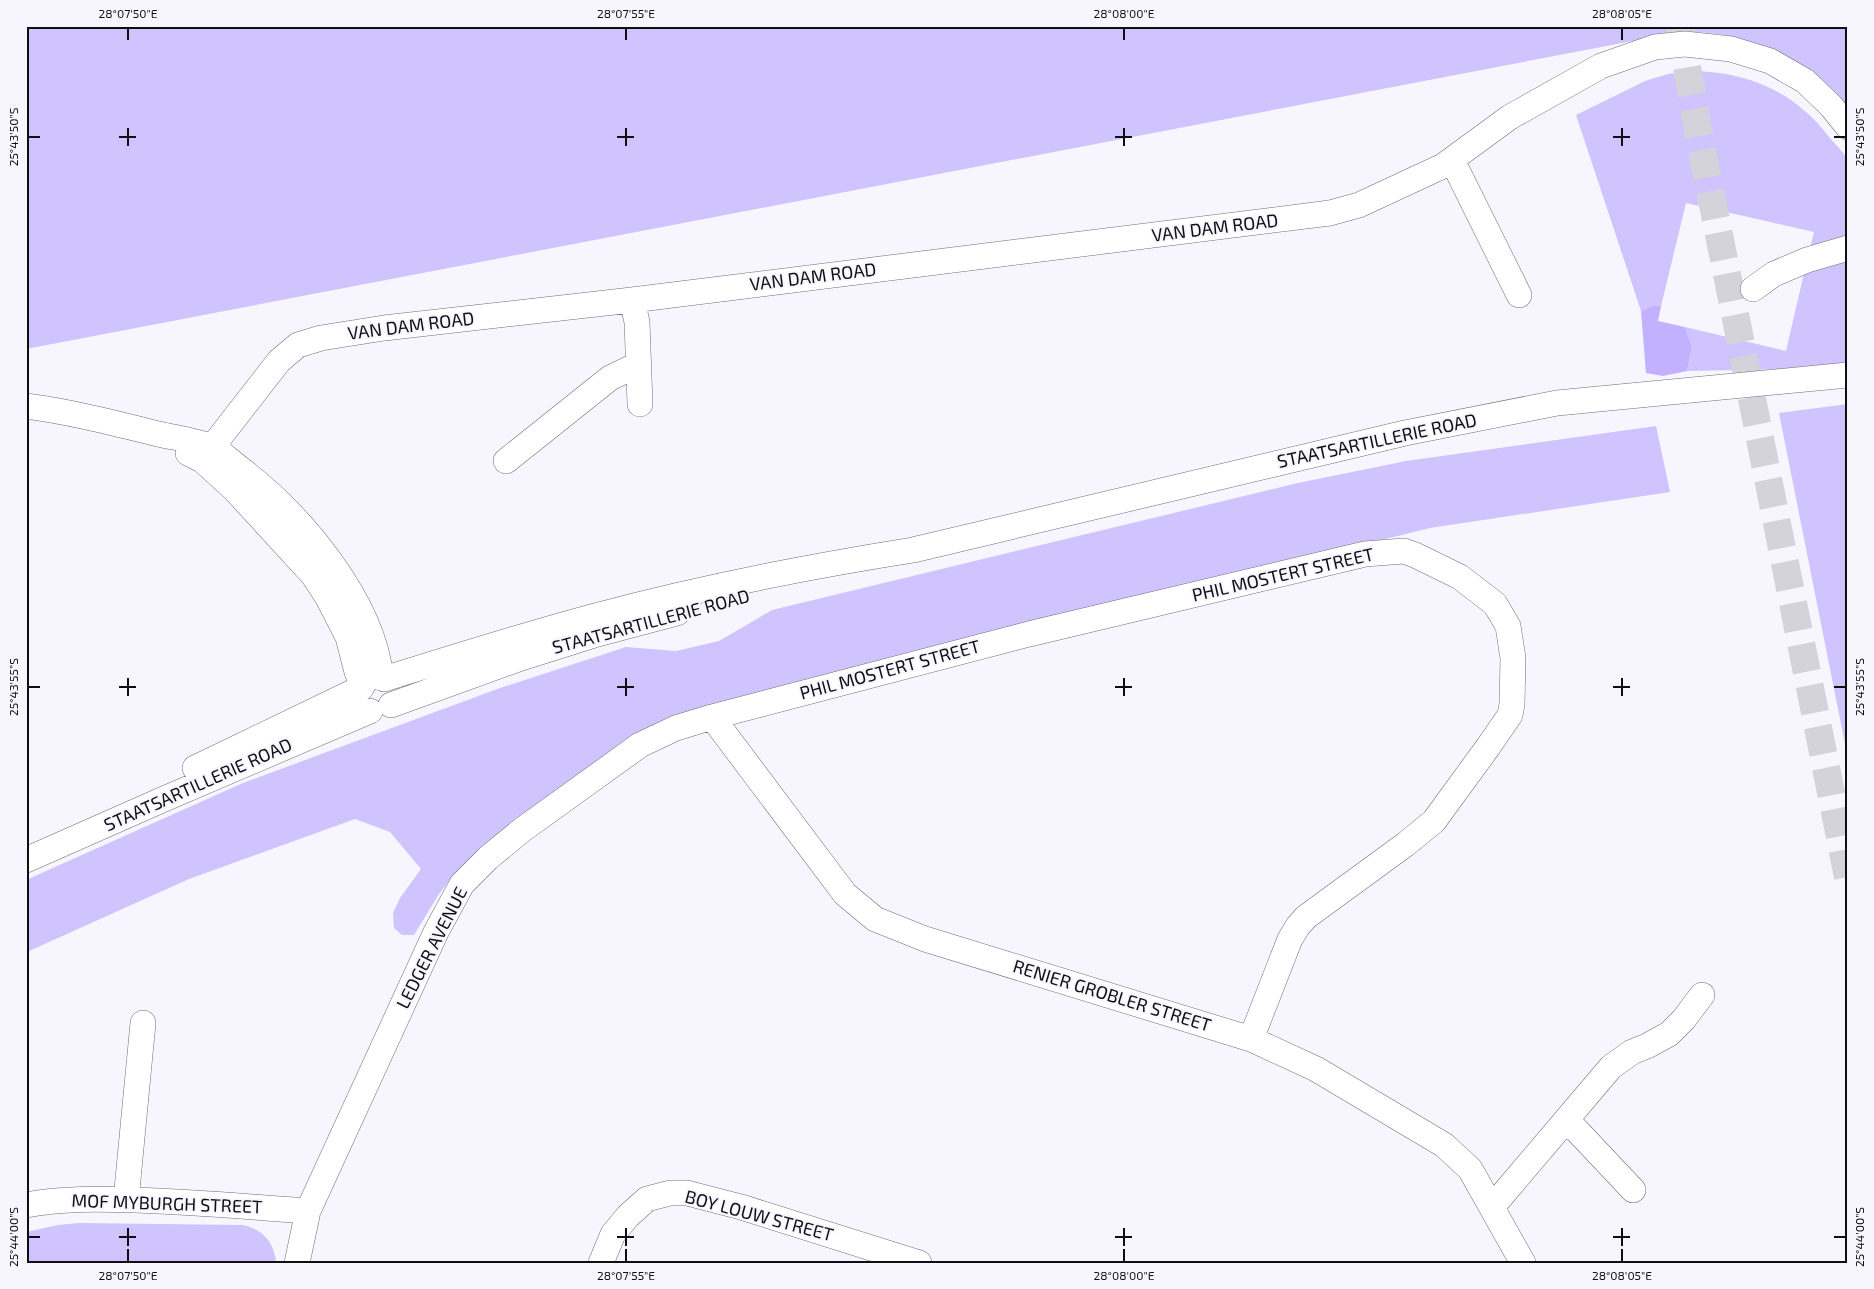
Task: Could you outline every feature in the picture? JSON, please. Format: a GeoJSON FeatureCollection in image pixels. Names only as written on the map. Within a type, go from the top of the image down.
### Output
{"type":"FeatureCollection","features":[{"type":"Feature","properties":{"kind":"street","name":"VAN DAM ROAD"},"geometry":{"type":"LineString","coordinates":[[206,453],[279,361],[298,345],[321,338],[384,328],[632,300],[1330,213],[1359,205],[1443,166],[1510,117],[1601,66],[1655,48],[1685,44],[1731,49],[1770,61],[1805,81],[1831,106],[1848,127]]}},
{"type":"Feature","properties":{"kind":"street"},"geometry":{"type":"LineString","coordinates":[[1452,160],[1520,294]]}},
{"type":"Feature","properties":{"kind":"street"},"geometry":{"type":"LineString","coordinates":[[1753,289],[1774,274],[1807,260],[1848,248]]}},
{"type":"Feature","properties":{"kind":"street"},"geometry":{"type":"LineString","coordinates":[[632,300],[636,322],[640,404]]}},
{"type":"Feature","properties":{"kind":"street"},"geometry":{"type":"LineString","coordinates":[[506,461],[610,378],[639,364]]}},
{"type":"Feature","properties":{"kind":"street","name":"STAATSARTILLERIE ROAD"},"geometry":{"type":"LineString","coordinates":[[26,845],[153,788],[373,682],[523,636],[667,598],[844,561],[913,550],[1405,433],[1557,403],[1848,375]]}},
{"type":"Feature","properties":{"kind":"street"},"geometry":{"type":"LineString","coordinates":[[26,406],[92,418],[146,431],[206,453],[250,476],[277,500],[327,556],[347,588],[368,627],[379,657],[373,682],[390,684],[394,690],[394,698],[381,708]]}},
{"type":"Feature","properties":{"kind":"street","name":"STAATSARTILLERIE ROAD"},"geometry":{"type":"LineString","coordinates":[[26,860],[164,798],[381,708],[521,658],[594,635],[770,590],[849,573],[913,550]]}},
{"type":"Feature","properties":{"kind":"street","name":"PHIL MOSTERT STREET"},"geometry":{"type":"LineString","coordinates":[[712,717],[1029,634],[1365,554],[1404,551],[1427,559],[1460,577],[1495,604],[1508,626],[1513,658],[1510,715],[1434,821],[1406,844],[1306,917],[1298,926],[1290,940],[1251,1039]]}},
{"type":"Feature","properties":{"kind":"street","name":"RENIER GROBLER STREET"},"geometry":{"type":"LineString","coordinates":[[712,717],[845,894],[875,919],[925,939],[1251,1039],[1316,1069],[1444,1145],[1470,1169],[1523,1263]]}},
{"type":"Feature","properties":{"kind":"street","name":"LEDGER AVENUE"},"geometry":{"type":"LineString","coordinates":[[297,1263],[308,1211],[436,932],[462,884],[488,858],[522,830],[632,750],[676,728],[712,717]]}},
{"type":"Feature","properties":{"kind":"street"},"geometry":{"type":"LineString","coordinates":[[1492,1206],[1611,1067],[1632,1052],[1648,1046],[1669,1034],[1684,1020],[1702,995]]}},
{"type":"Feature","properties":{"kind":"street"},"geometry":{"type":"LineString","coordinates":[[126,1200],[144,1023]]}},
{"type":"Feature","properties":{"kind":"street"},"geometry":{"type":"LineString","coordinates":[[1567,1120],[1634,1190]]}},
{"type":"Feature","properties":{"kind":"street","name":"BOY LOUW STREET"},"geometry":{"type":"LineString","coordinates":[[601,1263],[613,1234],[628,1216],[647,1199],[670,1193],[687,1193],[741,1207],[919,1263]]}},
{"type":"Feature","properties":{"kind":"street","name":"MOF MYBURGH STREET"},"geometry":{"type":"LineString","coordinates":[[26,1205],[77,1199],[126,1200],[308,1211]]}},
{"type":"Feature","properties":{"kind":"shaded area"},"geometry":{"type":"Polygon","coordinates":[[[26,26],[1848,26],[1848,110],[1785,55],[1764,46],[1725,35],[1698,32],[1638,40],[26,349],[26,26]]]}},
{"type":"Feature","properties":{"kind":"shaded area"},"geometry":{"type":"Polygon","coordinates":[[[1691,71],[1732,75],[1769,87],[1785,96],[1816,122],[1843,152],[1848,162],[1848,235],[1809,253],[1814,232],[1686,203],[1661,306],[1652,306],[1641,311],[1576,115],[1645,81],[1668,74],[1691,71]]]}},
{"type":"Feature","properties":{"kind":"shaded area"},"geometry":{"type":"Polygon","coordinates":[[[1848,258],[1848,362],[1789,369],[1687,371],[1692,347],[1685,327],[1786,351],[1805,269],[1848,258]]]}},
{"type":"Feature","properties":{"kind":"shaded area"},"geometry":{"type":"Polygon","coordinates":[[[1652,306],[1661,306],[1658,321],[1685,327],[1692,347],[1687,371],[1663,376],[1646,373],[1641,311],[1652,306]]]}},
{"type":"Feature","properties":{"kind":"shaded area"},"geometry":{"type":"Polygon","coordinates":[[[1848,404],[1848,759],[1779,413],[1848,404]]]}},
{"type":"Feature","properties":{"kind":"shaded area"},"geometry":{"type":"Polygon","coordinates":[[[1656,426],[1670,492],[1430,528],[711,705],[668,719],[452,877],[439,894],[414,935],[402,935],[394,928],[393,913],[400,898],[421,869],[390,832],[355,819],[189,879],[29,951],[26,948],[26,880],[243,783],[500,688],[626,647],[676,651],[719,641],[772,610],[1298,483],[1406,461],[1656,426]]]}},
{"type":"Feature","properties":{"kind":"shaded area"},"geometry":{"type":"Polygon","coordinates":[[[79,1223],[243,1225],[256,1230],[266,1237],[275,1254],[276,1263],[26,1263],[26,1232],[58,1225],[79,1223]]]}},
{"type":"Feature","properties":{"kind":"tunnel"},"geometry":{"type":"LineString","coordinates":[[1680,26],[1698,130],[1848,877]]}}]}
